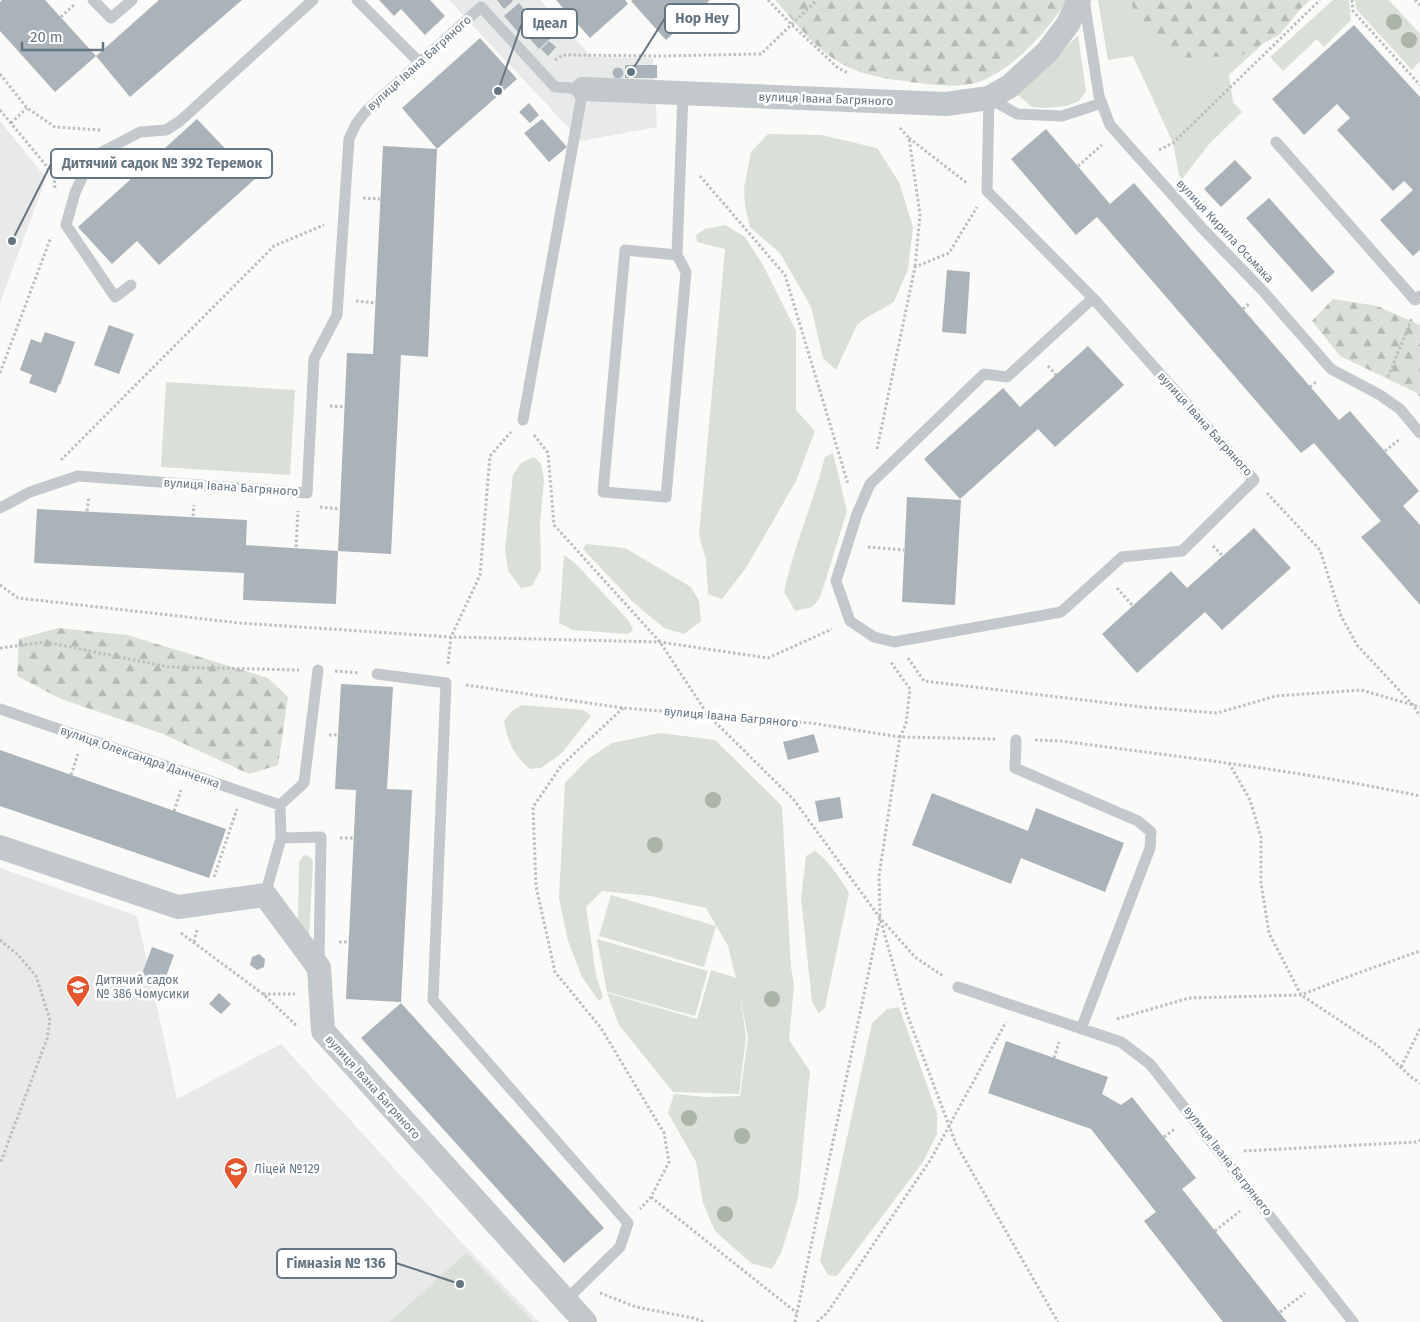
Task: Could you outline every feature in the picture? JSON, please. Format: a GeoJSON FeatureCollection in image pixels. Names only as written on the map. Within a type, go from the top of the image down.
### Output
{"type":"FeatureCollection","features":[{"type":"Feature","properties":{"kind":"street","name":"вулиця Івана Багряного"},"geometry":{"type":"LineString","coordinates":[[583,89],[946,104],[989,98],[1010,86],[1047,52],[1068,24],[1079,0]]}},
{"type":"Feature","properties":{"kind":"street"},"geometry":{"type":"LineString","coordinates":[[0,847],[178,907],[265,895],[318,968]]}},
{"type":"Feature","properties":{"kind":"street","name":"вулиця Івана Багряного"},"geometry":{"type":"LineString","coordinates":[[318,968],[323,1032],[573,1293],[585,1322]]}},
{"type":"Feature","properties":{"kind":"lane"},"geometry":{"type":"LineString","coordinates":[[93,0],[111,18],[132,0]]}},
{"type":"Feature","properties":{"kind":"lane"},"geometry":{"type":"LineString","coordinates":[[131,285],[115,297],[66,224],[75,193],[86,171],[100,154],[140,132],[166,130],[180,121],[313,0]]}},
{"type":"Feature","properties":{"kind":"lane"},"geometry":{"type":"LineString","coordinates":[[357,0],[420,62]]}},
{"type":"Feature","properties":{"kind":"lane","name":"вулиця Кирила Осьмака"},"geometry":{"type":"LineString","coordinates":[[1084,0],[1099,96],[1110,125],[1202,228],[1263,291],[1331,369],[1380,395],[1400,409],[1420,433]]}},
{"type":"Feature","properties":{"kind":"lane","name":"вулиця Івана Багряного"},"geometry":{"type":"LineString","coordinates":[[0,508],[30,492],[78,476],[307,493],[314,359],[337,315],[348,139],[356,124],[366,111],[420,62],[478,3],[554,87],[583,89]]}},
{"type":"Feature","properties":{"kind":"lane"},"geometry":{"type":"LineString","coordinates":[[523,420],[583,89]]}},
{"type":"Feature","properties":{"kind":"lane"},"geometry":{"type":"LineString","coordinates":[[677,255],[625,250],[604,492],[666,497],[686,272],[677,255],[683,94]]}},
{"type":"Feature","properties":{"kind":"lane"},"geometry":{"type":"LineString","coordinates":[[987,191],[989,98],[1017,114],[1062,116],[1102,103]]}},
{"type":"Feature","properties":{"kind":"lane"},"geometry":{"type":"LineString","coordinates":[[1276,142],[1418,298]]}},
{"type":"Feature","properties":{"kind":"lane","name":"вулиця Івана Багряного"},"geometry":{"type":"LineString","coordinates":[[896,641],[1060,612],[1122,556],[1182,551],[1254,480],[1093,298],[987,191]]}},
{"type":"Feature","properties":{"kind":"lane"},"geometry":{"type":"LineString","coordinates":[[896,641],[874,637],[850,621],[836,581],[857,514],[870,484],[984,374],[1007,377],[1093,298]]}},
{"type":"Feature","properties":{"kind":"lane"},"geometry":{"type":"LineString","coordinates":[[265,895],[281,838],[280,805],[304,784],[318,670]]}},
{"type":"Feature","properties":{"kind":"lane"},"geometry":{"type":"LineString","coordinates":[[377,674],[446,683],[433,1000],[628,1223],[620,1247],[573,1293]]}},
{"type":"Feature","properties":{"kind":"lane","name":"вулиця Олександра Данченка"},"geometry":{"type":"LineString","coordinates":[[0,709],[280,805]]}},
{"type":"Feature","properties":{"kind":"lane"},"geometry":{"type":"LineString","coordinates":[[1016,740],[1015,768],[1138,821],[1151,832],[1150,848],[1081,1029]]}},
{"type":"Feature","properties":{"kind":"lane"},"geometry":{"type":"LineString","coordinates":[[281,838],[321,837],[318,968]]}},
{"type":"Feature","properties":{"kind":"lane","name":"вулиця Івана Багряного"},"geometry":{"type":"LineString","coordinates":[[958,987],[1120,1042],[1150,1064],[1322,1280],[1353,1322]]}},
{"type":"Feature","properties":{"kind":"path"},"geometry":{"type":"LineString","coordinates":[[61,17],[80,0]]}},
{"type":"Feature","properties":{"kind":"path"},"geometry":{"type":"LineString","coordinates":[[768,0],[838,68],[860,79],[875,101],[909,138],[971,186],[987,191],[949,253],[915,267]]}},
{"type":"Feature","properties":{"kind":"path"},"geometry":{"type":"LineString","coordinates":[[540,70],[563,55],[761,54],[817,0]]}},
{"type":"Feature","properties":{"kind":"path"},"geometry":{"type":"LineString","coordinates":[[1140,159],[1173,143],[1320,0]]}},
{"type":"Feature","properties":{"kind":"path"},"geometry":{"type":"LineString","coordinates":[[1352,0],[1353,12],[1420,84]]}},
{"type":"Feature","properties":{"kind":"path"},"geometry":{"type":"LineString","coordinates":[[1415,0],[1420,6]]}},
{"type":"Feature","properties":{"kind":"path"},"geometry":{"type":"LineString","coordinates":[[0,74],[27,108],[55,127],[140,132]]}},
{"type":"Feature","properties":{"kind":"path"},"geometry":{"type":"LineString","coordinates":[[11,123],[27,108]]}},
{"type":"Feature","properties":{"kind":"path"},"geometry":{"type":"LineString","coordinates":[[0,110],[54,175],[55,194]]}},
{"type":"Feature","properties":{"kind":"path"},"geometry":{"type":"LineString","coordinates":[[1078,166],[1116,132]]}},
{"type":"Feature","properties":{"kind":"path"},"geometry":{"type":"LineString","coordinates":[[870,484],[915,267],[920,215],[909,138]]}},
{"type":"Feature","properties":{"kind":"path"},"geometry":{"type":"LineString","coordinates":[[680,153],[785,275],[857,514]]}},
{"type":"Feature","properties":{"kind":"path"},"geometry":{"type":"LineString","coordinates":[[58,464],[274,246],[343,218]]}},
{"type":"Feature","properties":{"kind":"path"},"geometry":{"type":"LineString","coordinates":[[0,373],[54,230]]}},
{"type":"Feature","properties":{"kind":"path"},"geometry":{"type":"LineString","coordinates":[[1380,395],[1415,311],[1418,298]]}},
{"type":"Feature","properties":{"kind":"path"},"geometry":{"type":"LineString","coordinates":[[446,683],[450,637],[480,575],[490,456],[523,420],[548,453],[554,525],[660,642],[708,715],[794,800],[880,918],[915,957],[958,987]]}},
{"type":"Feature","properties":{"kind":"path"},"geometry":{"type":"LineString","coordinates":[[1254,480],[1320,550],[1341,616],[1357,645],[1413,705],[1420,716]]}},
{"type":"Feature","properties":{"kind":"path"},"geometry":{"type":"LineString","coordinates":[[296,548],[300,492]]}},
{"type":"Feature","properties":{"kind":"path"},"geometry":{"type":"LineString","coordinates":[[847,545],[904,550]]}},
{"type":"Feature","properties":{"kind":"path"},"geometry":{"type":"LineString","coordinates":[[0,585],[18,598],[240,623],[450,637],[660,642],[768,658],[850,621]]}},
{"type":"Feature","properties":{"kind":"path"},"geometry":{"type":"LineString","coordinates":[[896,641],[924,680],[944,683],[1142,707],[1217,713],[1276,696],[1362,690],[1420,707]]}},
{"type":"Feature","properties":{"kind":"path"},"geometry":{"type":"LineString","coordinates":[[0,648],[46,642],[168,667],[318,670],[377,674]]}},
{"type":"Feature","properties":{"kind":"path","name":"вулиця Івана Багряного"},"geometry":{"type":"LineString","coordinates":[[446,683],[623,708],[811,723],[900,737],[1062,741],[1347,781],[1420,796]]}},
{"type":"Feature","properties":{"kind":"path"},"geometry":{"type":"LineString","coordinates":[[795,1322],[880,918],[879,876],[900,737],[906,724],[910,689]]}},
{"type":"Feature","properties":{"kind":"path"},"geometry":{"type":"LineString","coordinates":[[623,708],[561,766],[533,807],[536,886],[555,972],[601,1028],[664,1133],[669,1162],[651,1197],[628,1223]]}},
{"type":"Feature","properties":{"kind":"path"},"geometry":{"type":"LineString","coordinates":[[1229,763],[1250,800],[1262,837],[1261,883],[1268,933],[1300,995],[1378,1046],[1420,1083]]}},
{"type":"Feature","properties":{"kind":"path"},"geometry":{"type":"LineString","coordinates":[[194,942],[242,792]]}},
{"type":"Feature","properties":{"kind":"path"},"geometry":{"type":"LineString","coordinates":[[880,918],[907,1014],[956,1144],[1058,1322]]}},
{"type":"Feature","properties":{"kind":"path"},"geometry":{"type":"LineString","coordinates":[[174,927],[263,994],[301,1030]]}},
{"type":"Feature","properties":{"kind":"path"},"geometry":{"type":"LineString","coordinates":[[0,940],[18,954],[36,976],[50,1020],[46,1038],[0,1164]]}},
{"type":"Feature","properties":{"kind":"path"},"geometry":{"type":"LineString","coordinates":[[1081,1029],[1189,998],[1300,995],[1420,951]]}},
{"type":"Feature","properties":{"kind":"path"},"geometry":{"type":"LineString","coordinates":[[263,994],[320,995]]}},
{"type":"Feature","properties":{"kind":"path"},"geometry":{"type":"LineString","coordinates":[[817,1322],[827,1313],[932,1159],[1014,1006]]}},
{"type":"Feature","properties":{"kind":"path"},"geometry":{"type":"LineString","coordinates":[[1400,1067],[1420,1029]]}},
{"type":"Feature","properties":{"kind":"path"},"geometry":{"type":"LineString","coordinates":[[1220,1152],[1416,1142],[1420,1140]]}},
{"type":"Feature","properties":{"kind":"path"},"geometry":{"type":"LineString","coordinates":[[651,1197],[797,1314]]}},
{"type":"Feature","properties":{"kind":"path"},"geometry":{"type":"LineString","coordinates":[[1215,1231],[1257,1198]]}},
{"type":"Feature","properties":{"kind":"path"},"geometry":{"type":"LineString","coordinates":[[1280,1312],[1322,1280]]}},
{"type":"Feature","properties":{"kind":"path"},"geometry":{"type":"LineString","coordinates":[[573,1293],[704,1322]]}},
{"type":"Feature","properties":{"kind":"shaded area"},"geometry":{"type":"Polygon","coordinates":[[[449,0],[540,0],[592,57],[653,58],[657,127],[581,141],[449,0]]]}},
{"type":"Feature","properties":{"kind":"shaded area"},"geometry":{"type":"Polygon","coordinates":[[[0,121],[46,178],[0,303],[0,121]]]}},
{"type":"Feature","properties":{"kind":"shaded area","name":"Ліцей №129"},"geometry":{"type":"Polygon","coordinates":[[[0,868],[137,916],[177,1099],[281,1044],[464,1245],[539,1322],[0,1322],[0,868]]]}},
{"type":"Feature","properties":{"kind":"green space"},"geometry":{"type":"Polygon","coordinates":[[[775,0],[1067,0],[1036,40],[1009,65],[979,82],[951,86],[885,78],[860,72],[844,65],[815,44],[775,0]]]}},
{"type":"Feature","properties":{"kind":"green space"},"geometry":{"type":"Polygon","coordinates":[[[1098,0],[1310,0],[1229,75],[1233,102],[1242,112],[1210,143],[1182,179],[1179,175],[1173,143],[1133,56],[1108,60],[1098,0]]]}},
{"type":"Feature","properties":{"kind":"green space"},"geometry":{"type":"Polygon","coordinates":[[[1130,0],[1308,0],[1279,35],[1240,56],[1174,58],[1136,15],[1130,0]]]}},
{"type":"Feature","properties":{"kind":"green space"},"geometry":{"type":"Polygon","coordinates":[[[1333,0],[1349,0],[1351,20],[1324,47],[1317,39],[1283,71],[1270,57],[1333,0]]]}},
{"type":"Feature","properties":{"kind":"green space"},"geometry":{"type":"Polygon","coordinates":[[[1355,0],[1389,0],[1420,34],[1420,61],[1412,70],[1356,9],[1355,0]]]}},
{"type":"Feature","properties":{"kind":"green space"},"geometry":{"type":"Polygon","coordinates":[[[1078,35],[1086,91],[1079,101],[1067,106],[1032,107],[1018,95],[1078,35]]]}},
{"type":"Feature","properties":{"kind":"green space"},"geometry":{"type":"Polygon","coordinates":[[[768,134],[821,135],[877,148],[899,182],[913,227],[908,269],[894,302],[857,325],[836,370],[823,358],[811,307],[780,253],[750,227],[745,206],[744,188],[751,152],[768,134]]]}},
{"type":"Feature","properties":{"kind":"green space"},"geometry":{"type":"Polygon","coordinates":[[[725,225],[745,237],[763,265],[796,331],[796,410],[815,431],[796,481],[746,568],[722,599],[708,594],[706,560],[699,535],[725,249],[697,242],[696,235],[705,229],[725,225]]]}},
{"type":"Feature","properties":{"kind":"green space"},"geometry":{"type":"Polygon","coordinates":[[[1333,299],[1377,306],[1420,325],[1420,397],[1417,393],[1340,356],[1312,321],[1333,299]]]}},
{"type":"Feature","properties":{"kind":"green space"},"geometry":{"type":"Polygon","coordinates":[[[166,382],[295,390],[290,475],[161,467],[166,382]]]}},
{"type":"Feature","properties":{"kind":"green space"},"geometry":{"type":"Polygon","coordinates":[[[833,453],[847,511],[820,598],[812,607],[795,611],[784,592],[825,457],[833,453]]]}},
{"type":"Feature","properties":{"kind":"green space"},"geometry":{"type":"Polygon","coordinates":[[[534,457],[541,464],[544,480],[540,522],[541,569],[532,586],[521,588],[508,571],[505,549],[513,475],[521,463],[534,457]]]}},
{"type":"Feature","properties":{"kind":"green space"},"geometry":{"type":"Polygon","coordinates":[[[586,544],[625,548],[691,587],[699,601],[701,621],[684,634],[664,628],[633,602],[583,549],[586,544]]]}},
{"type":"Feature","properties":{"kind":"green space"},"geometry":{"type":"Polygon","coordinates":[[[564,555],[575,563],[629,621],[633,630],[628,634],[573,630],[559,623],[564,555]]]}},
{"type":"Feature","properties":{"kind":"green space"},"geometry":{"type":"Polygon","coordinates":[[[58,628],[127,635],[268,678],[288,697],[278,765],[249,774],[163,734],[61,699],[17,676],[19,639],[58,628]]]}},
{"type":"Feature","properties":{"kind":"green space"},"geometry":{"type":"Polygon","coordinates":[[[522,705],[583,710],[591,716],[562,753],[541,768],[530,769],[512,748],[504,721],[512,711],[522,705]]]}},
{"type":"Feature","properties":{"kind":"green space"},"geometry":{"type":"Polygon","coordinates":[[[660,733],[715,740],[782,806],[791,967],[794,985],[789,1040],[810,1071],[798,1199],[781,1253],[772,1269],[751,1263],[715,1231],[703,1203],[696,1162],[668,1113],[674,1094],[705,1097],[740,1096],[748,1038],[740,995],[746,1037],[739,1094],[673,1092],[619,1025],[607,993],[697,1019],[711,970],[736,978],[728,946],[706,908],[651,896],[602,891],[586,907],[596,975],[603,997],[599,1001],[582,977],[568,941],[559,898],[565,783],[588,759],[612,743],[660,733]]]}},
{"type":"Feature","properties":{"kind":"green space"},"geometry":{"type":"Polygon","coordinates":[[[815,851],[830,865],[849,893],[825,1007],[819,1014],[812,1002],[801,898],[806,856],[815,851]]]}},
{"type":"Feature","properties":{"kind":"green space"},"geometry":{"type":"Polygon","coordinates":[[[306,855],[313,862],[309,938],[298,926],[299,863],[303,856],[306,855]]]}},
{"type":"Feature","properties":{"kind":"green space"},"geometry":{"type":"Polygon","coordinates":[[[611,895],[716,926],[704,967],[599,936],[611,895]]]}},
{"type":"Feature","properties":{"kind":"green space"},"geometry":{"type":"Polygon","coordinates":[[[597,939],[708,971],[695,1016],[607,992],[597,939]]]}},
{"type":"Feature","properties":{"kind":"green space"},"geometry":{"type":"Polygon","coordinates":[[[899,1007],[937,1113],[937,1134],[923,1162],[837,1276],[828,1275],[820,1261],[872,1023],[887,1009],[899,1007]]]}},
{"type":"Feature","properties":{"kind":"green space"},"geometry":{"type":"Polygon","coordinates":[[[466,1253],[533,1322],[390,1322],[466,1253]]]}},
{"type":"Feature","properties":{"kind":"building"},"geometry":{"type":"Polygon","coordinates":[[[2,0],[45,0],[96,56],[55,92],[0,31],[0,2],[2,0]]]}},
{"type":"Feature","properties":{"kind":"building"},"geometry":{"type":"Polygon","coordinates":[[[159,0],[242,0],[130,97],[96,56],[159,0]]]}},
{"type":"Feature","properties":{"kind":"building"},"geometry":{"type":"Polygon","coordinates":[[[379,0],[430,0],[445,16],[425,35],[401,9],[394,16],[379,0]]]}},
{"type":"Feature","properties":{"kind":"building"},"geometry":{"type":"Polygon","coordinates":[[[497,0],[512,0],[513,1],[504,9],[497,0]]]}},
{"type":"Feature","properties":{"kind":"building"},"geometry":{"type":"Polygon","coordinates":[[[556,0],[625,0],[628,4],[590,38],[556,0]]]}},
{"type":"Feature","properties":{"kind":"building"},"geometry":{"type":"Polygon","coordinates":[[[710,0],[666,40],[631,1],[710,0]]]}},
{"type":"Feature","properties":{"kind":"building"},"geometry":{"type":"Polygon","coordinates":[[[519,3],[532,19],[518,32],[504,16],[519,3]]]}},
{"type":"Feature","properties":{"kind":"building"},"geometry":{"type":"Polygon","coordinates":[[[533,21],[550,39],[539,49],[523,31],[533,21]]]}},
{"type":"Feature","properties":{"kind":"building"},"geometry":{"type":"Polygon","coordinates":[[[1354,25],[1420,97],[1420,250],[1413,256],[1380,220],[1413,190],[1404,181],[1393,191],[1337,130],[1350,118],[1337,104],[1304,135],[1272,99],[1354,25]]]}},
{"type":"Feature","properties":{"kind":"building"},"geometry":{"type":"Polygon","coordinates":[[[480,38],[517,79],[437,149],[402,108],[480,38]]]}},
{"type":"Feature","properties":{"kind":"building"},"geometry":{"type":"Polygon","coordinates":[[[549,41],[556,47],[548,56],[541,49],[549,41]]]}},
{"type":"Feature","properties":{"kind":"building"},"geometry":{"type":"Polygon","coordinates":[[[625,65],[657,65],[657,78],[625,78],[625,65]]]}},
{"type":"Feature","properties":{"kind":"building"},"geometry":{"type":"Polygon","coordinates":[[[616,68],[620,68],[623,73],[622,77],[616,78],[613,75],[613,71],[616,68]]]}},
{"type":"Feature","properties":{"kind":"building"},"geometry":{"type":"Polygon","coordinates":[[[529,103],[539,115],[530,123],[519,112],[529,103]]]}},
{"type":"Feature","properties":{"kind":"building"},"geometry":{"type":"Polygon","coordinates":[[[197,119],[256,178],[159,265],[137,241],[112,264],[78,227],[197,119]]]}},
{"type":"Feature","properties":{"kind":"building"},"geometry":{"type":"Polygon","coordinates":[[[542,119],[567,147],[549,162],[524,133],[542,119]]]}},
{"type":"Feature","properties":{"kind":"building"},"geometry":{"type":"Polygon","coordinates":[[[1046,129],[1110,204],[1134,183],[1339,420],[1350,411],[1419,491],[1403,506],[1420,525],[1420,605],[1361,537],[1381,521],[1314,443],[1301,453],[1097,217],[1076,235],[1011,159],[1046,129]]]}},
{"type":"Feature","properties":{"kind":"building"},"geometry":{"type":"Polygon","coordinates":[[[383,146],[437,149],[428,357],[401,355],[391,554],[338,551],[347,353],[373,354],[383,146]]]}},
{"type":"Feature","properties":{"kind":"building"},"geometry":{"type":"Polygon","coordinates":[[[1235,160],[1252,178],[1221,207],[1204,189],[1235,160]]]}},
{"type":"Feature","properties":{"kind":"building"},"geometry":{"type":"Polygon","coordinates":[[[1269,198],[1335,272],[1312,292],[1246,218],[1269,198]]]}},
{"type":"Feature","properties":{"kind":"building"},"geometry":{"type":"Polygon","coordinates":[[[947,270],[970,272],[966,334],[942,332],[947,270]]]}},
{"type":"Feature","properties":{"kind":"building"},"geometry":{"type":"Polygon","coordinates":[[[109,325],[134,334],[119,374],[94,365],[109,325]]]}},
{"type":"Feature","properties":{"kind":"building"},"geometry":{"type":"Polygon","coordinates":[[[45,332],[75,342],[56,393],[29,383],[32,375],[20,370],[31,339],[41,343],[45,332]]]}},
{"type":"Feature","properties":{"kind":"building"},"geometry":{"type":"Polygon","coordinates":[[[1088,346],[1124,385],[1055,447],[1038,429],[960,499],[924,459],[1003,388],[1020,407],[1088,346]]]}},
{"type":"Feature","properties":{"kind":"building"},"geometry":{"type":"Polygon","coordinates":[[[907,497],[961,500],[955,605],[902,602],[907,497]]]}},
{"type":"Feature","properties":{"kind":"building"},"geometry":{"type":"Polygon","coordinates":[[[37,509],[247,520],[246,545],[338,551],[336,604],[243,600],[244,573],[34,563],[37,509]]]}},
{"type":"Feature","properties":{"kind":"building"},"geometry":{"type":"Polygon","coordinates":[[[1254,528],[1291,568],[1222,630],[1205,612],[1137,673],[1102,634],[1171,571],[1187,588],[1254,528]]]}},
{"type":"Feature","properties":{"kind":"building"},"geometry":{"type":"Polygon","coordinates":[[[341,684],[393,687],[387,789],[412,790],[401,1002],[346,999],[356,790],[335,789],[341,684]]]}},
{"type":"Feature","properties":{"kind":"building"},"geometry":{"type":"Polygon","coordinates":[[[814,734],[819,752],[788,760],[783,742],[814,734]]]}},
{"type":"Feature","properties":{"kind":"building"},"geometry":{"type":"Polygon","coordinates":[[[0,750],[226,829],[209,878],[0,806],[0,750]]]}},
{"type":"Feature","properties":{"kind":"building"},"geometry":{"type":"Polygon","coordinates":[[[932,793],[1028,831],[1036,808],[1124,843],[1105,892],[1021,858],[1011,884],[912,845],[932,793]]]}},
{"type":"Feature","properties":{"kind":"building"},"geometry":{"type":"Polygon","coordinates":[[[840,797],[843,818],[819,822],[815,801],[840,797]]]}},
{"type":"Feature","properties":{"kind":"building"},"geometry":{"type":"Polygon","coordinates":[[[152,947],[174,955],[164,982],[142,974],[152,947]]]}},
{"type":"Feature","properties":{"kind":"building"},"geometry":{"type":"Polygon","coordinates":[[[259,954],[265,959],[264,967],[257,970],[250,965],[252,957],[259,954]]]}},
{"type":"Feature","properties":{"kind":"building"},"geometry":{"type":"Polygon","coordinates":[[[219,993],[231,1004],[221,1014],[209,1004],[219,993]]]}},
{"type":"Feature","properties":{"kind":"building"},"geometry":{"type":"Polygon","coordinates":[[[401,1003],[604,1228],[564,1263],[361,1038],[401,1003]]]}},
{"type":"Feature","properties":{"kind":"building"},"geometry":{"type":"Polygon","coordinates":[[[1006,1041],[1108,1077],[1102,1094],[1121,1105],[1132,1097],[1196,1178],[1182,1189],[1287,1322],[1223,1322],[1144,1221],[1156,1212],[1091,1129],[988,1093],[1006,1041]]]}},
{"type":"Feature","properties":{"kind":"place","name":"Hop Hey"},"geometry":{"type":"Point","coordinates":[631,72]}},
{"type":"Feature","properties":{"kind":"place","name":"Ідеал"},"geometry":{"type":"Point","coordinates":[498,91]}},
{"type":"Feature","properties":{"kind":"place","name":"Дитячий садок № 392 Теремок"},"geometry":{"type":"Point","coordinates":[12,241]}},
{"type":"Feature","properties":{"kind":"place","name":"Дитячий садок № 386 Чомусики"},"geometry":{"type":"Point","coordinates":[78,1008]}},
{"type":"Feature","properties":{"kind":"place","name":"Ліцей №129"},"geometry":{"type":"Point","coordinates":[236,1190]}},
{"type":"Feature","properties":{"kind":"place","name":"Гімназія № 136"},"geometry":{"type":"Point","coordinates":[460,1284]}}]}
